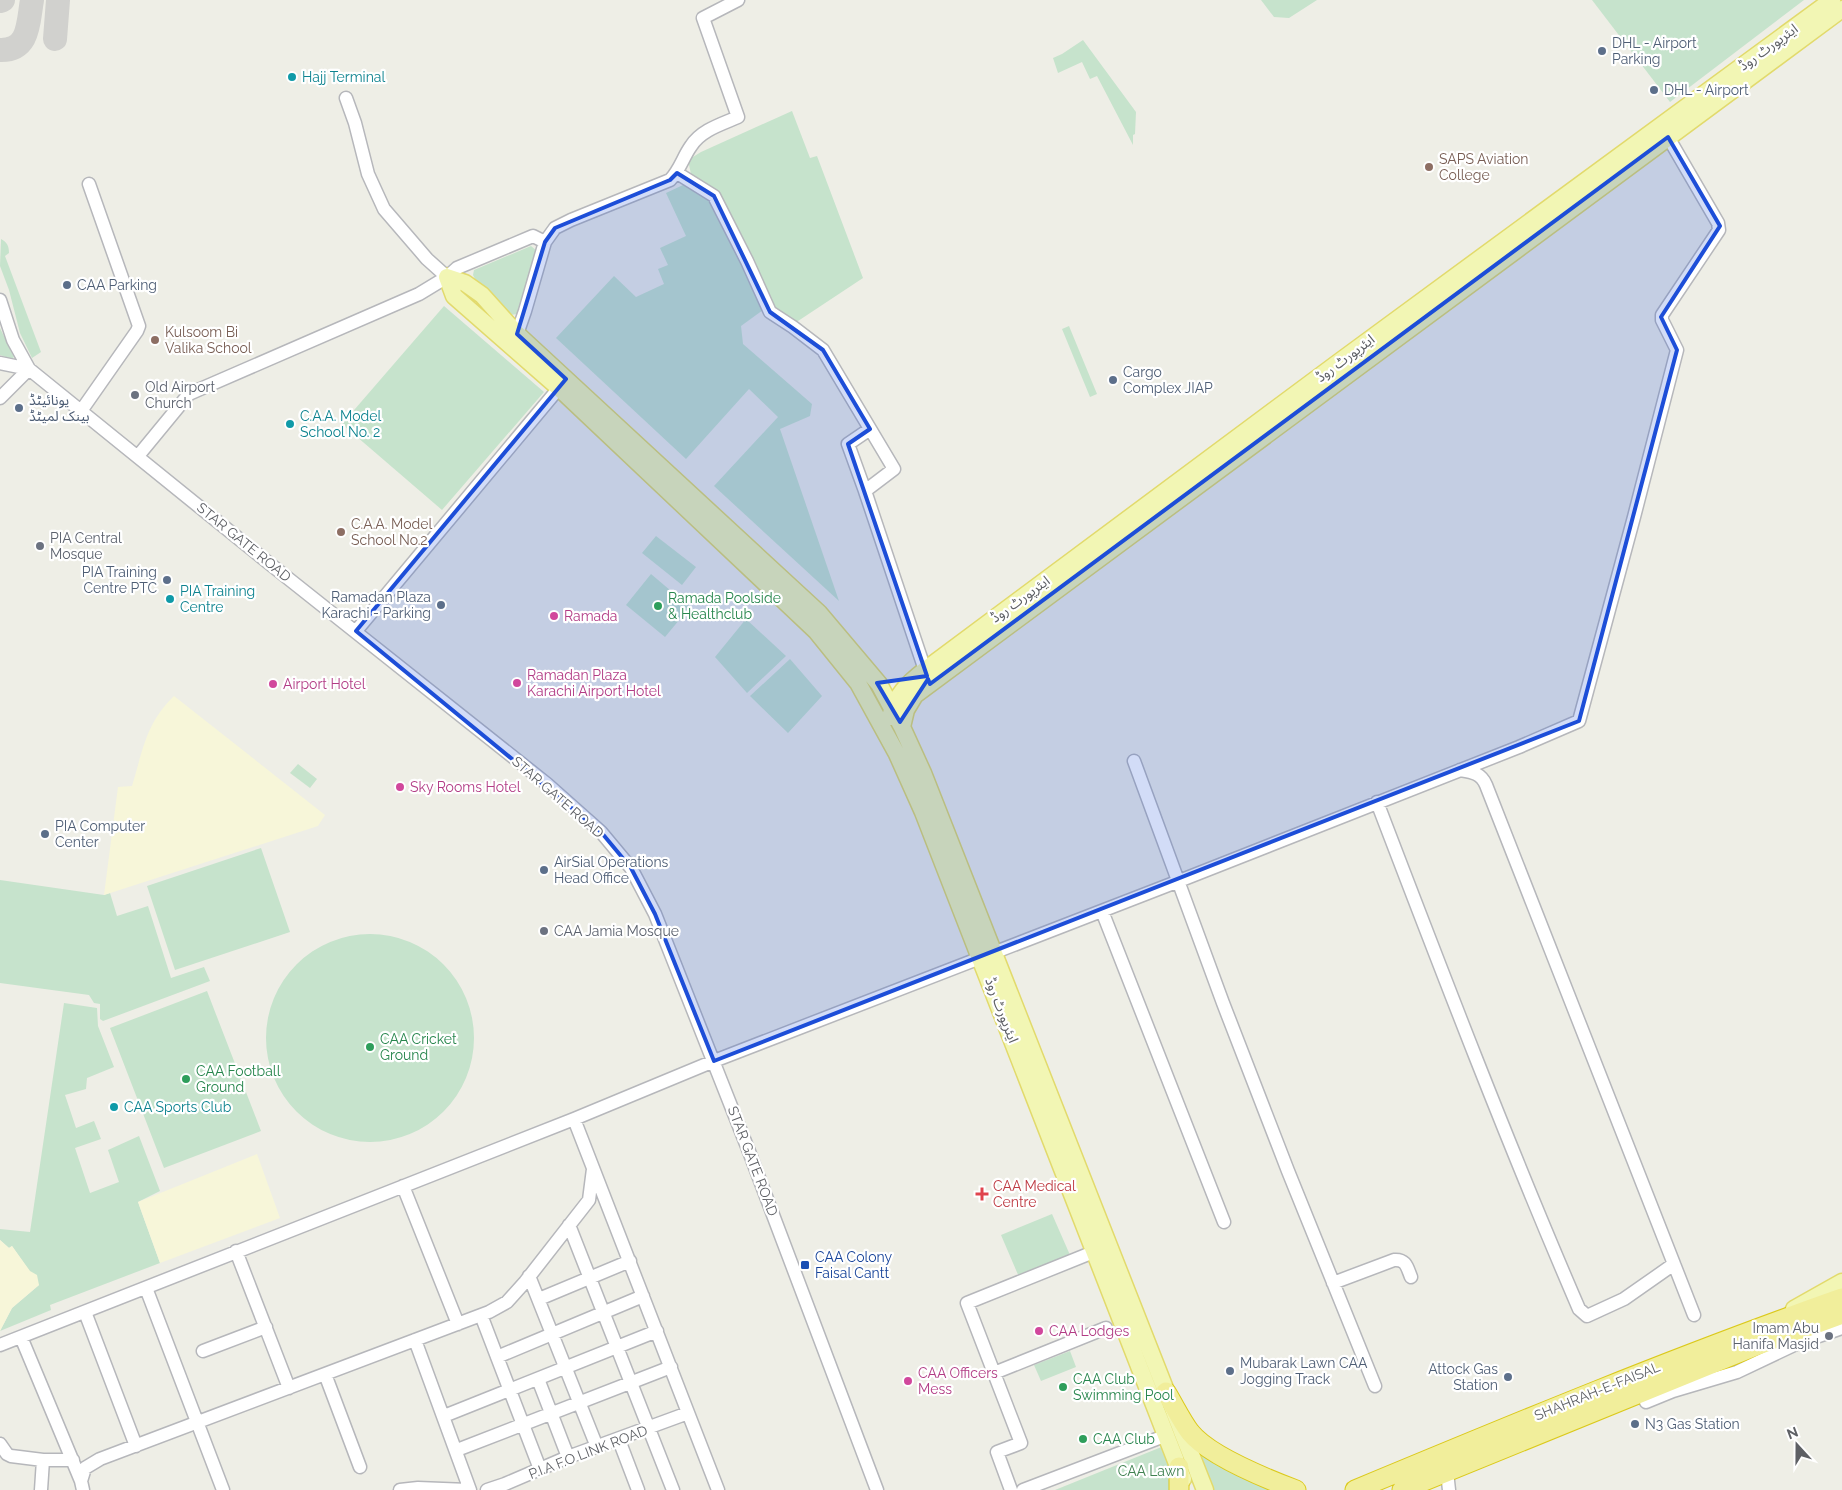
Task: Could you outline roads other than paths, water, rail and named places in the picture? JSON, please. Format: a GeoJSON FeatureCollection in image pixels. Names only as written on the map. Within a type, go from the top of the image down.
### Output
{"type":"FeatureCollection","features":[{"type":"Feature","properties":{"kind":"highway","name":"SHAHRAH-E-FAISAL"},"geometry":{"type":"LineString","coordinates":[[1355,1490],[1567,1402],[1768,1324],[1833,1301]]}},
{"type":"Feature","properties":{"kind":"highway","name":"SHAHRAH-E-FAISAL"},"geometry":{"type":"LineString","coordinates":[[1402,1490],[1448,1481],[1758,1345],[1842,1314]]}},
{"type":"Feature","properties":{"kind":"highway"},"geometry":{"type":"LineString","coordinates":[[1166,1392],[1190,1432],[1205,1447],[1267,1479],[1296,1490]]}},
{"type":"Feature","properties":{"kind":"highway"},"geometry":{"type":"LineString","coordinates":[[1179,1467],[1179,1490]]}},
{"type":"Feature","properties":{"kind":"main road","name":"ایئرپورٹ روڈ"},"geometry":{"type":"LineString","coordinates":[[891,699],[919,674],[1371,338],[1832,0]]}},
{"type":"Feature","properties":{"kind":"main road","name":"ایئرپورٹ روڈ"},"geometry":{"type":"LineString","coordinates":[[915,695],[1842,9]]}},
{"type":"Feature","properties":{"kind":"main road"},"geometry":{"type":"LineString","coordinates":[[447,277],[465,283],[482,295],[517,334],[603,421],[680,493],[819,613],[865,680],[897,683],[919,674]]}},
{"type":"Feature","properties":{"kind":"main road"},"geometry":{"type":"LineString","coordinates":[[447,277],[454,296],[559,388],[603,421]]}},
{"type":"Feature","properties":{"kind":"main road","name":"ایئرپورٹ روڈ"},"geometry":{"type":"LineString","coordinates":[[865,680],[879,684],[891,699],[923,773],[1096,1252],[1188,1490]]}},
{"type":"Feature","properties":{"kind":"main road","name":"ایئرپورٹ روڈ"},"geometry":{"type":"LineString","coordinates":[[865,680],[888,737],[988,954],[1205,1490]]}},
{"type":"Feature","properties":{"kind":"main road"},"geometry":{"type":"LineString","coordinates":[[888,737],[891,699],[915,695]]}},
{"type":"Feature","properties":{"kind":"main road"},"geometry":{"type":"LineString","coordinates":[[902,727],[906,710],[915,695]]}},
{"type":"Feature","properties":{"kind":"main road"},"geometry":{"type":"LineString","coordinates":[[1768,1324],[1842,1282]]}},
{"type":"Feature","properties":{"kind":"street"},"geometry":{"type":"LineString","coordinates":[[517,334],[526,311],[545,242],[555,228],[670,180],[677,173],[691,145],[700,135],[738,117],[703,18],[738,0]]}},
{"type":"Feature","properties":{"kind":"street"},"geometry":{"type":"LineString","coordinates":[[346,98],[355,123],[368,174],[384,209],[427,259],[447,277]]}},
{"type":"Feature","properties":{"kind":"street"},"geometry":{"type":"LineString","coordinates":[[0,1345],[574,1119],[714,1061],[1460,770],[1579,721],[1676,352],[1662,316],[1720,230],[1718,222],[1668,136]]}},
{"type":"Feature","properties":{"kind":"street"},"geometry":{"type":"LineString","coordinates":[[677,173],[714,196],[770,312],[823,350],[894,469],[865,491]]}},
{"type":"Feature","properties":{"kind":"street"},"geometry":{"type":"LineString","coordinates":[[81,410],[139,326],[89,184]]}},
{"type":"Feature","properties":{"kind":"street"},"geometry":{"type":"LineString","coordinates":[[138,456],[189,394],[419,294],[465,265],[533,236],[545,242]]}},
{"type":"Feature","properties":{"kind":"street"},"geometry":{"type":"LineString","coordinates":[[0,300],[13,340],[28,369]]}},
{"type":"Feature","properties":{"kind":"street"},"geometry":{"type":"LineString","coordinates":[[0,363],[28,369]]}},
{"type":"Feature","properties":{"kind":"street"},"geometry":{"type":"LineString","coordinates":[[0,387],[6,380],[28,369]]}},
{"type":"Feature","properties":{"kind":"street"},"geometry":{"type":"LineString","coordinates":[[0,398],[28,369]]}},
{"type":"Feature","properties":{"kind":"street","name":"STAR GATE ROAD"},"geometry":{"type":"LineString","coordinates":[[28,369],[547,784],[601,832],[631,868],[655,914],[714,1061],[830,1360],[877,1490]]}},
{"type":"Feature","properties":{"kind":"street"},"geometry":{"type":"LineString","coordinates":[[356,631],[559,388]]}},
{"type":"Feature","properties":{"kind":"street"},"geometry":{"type":"LineString","coordinates":[[870,429],[848,444],[865,491],[919,674]]}},
{"type":"Feature","properties":{"kind":"street"},"geometry":{"type":"LineString","coordinates":[[1134,761],[1230,1020],[1375,1386]]}},
{"type":"Feature","properties":{"kind":"street"},"geometry":{"type":"LineString","coordinates":[[1460,770],[1477,773],[1486,784],[1694,1316]]}},
{"type":"Feature","properties":{"kind":"street"},"geometry":{"type":"LineString","coordinates":[[1377,802],[1534,1207],[1579,1309],[1587,1316],[1624,1299],[1674,1264]]}},
{"type":"Feature","properties":{"kind":"street"},"geometry":{"type":"LineString","coordinates":[[1102,911],[1224,1222]]}},
{"type":"Feature","properties":{"kind":"street"},"geometry":{"type":"LineString","coordinates":[[574,1119],[718,1490]]}},
{"type":"Feature","properties":{"kind":"street"},"geometry":{"type":"LineString","coordinates":[[82,1486],[85,1468],[100,1459],[458,1324],[507,1302],[589,1200],[593,1169]]}},
{"type":"Feature","properties":{"kind":"street"},"geometry":{"type":"LineString","coordinates":[[404,1186],[458,1324]]}},
{"type":"Feature","properties":{"kind":"street"},"geometry":{"type":"LineString","coordinates":[[569,1225],[673,1490]]}},
{"type":"Feature","properties":{"kind":"street"},"geometry":{"type":"LineString","coordinates":[[236,1251],[289,1388]]}},
{"type":"Feature","properties":{"kind":"street"},"geometry":{"type":"LineString","coordinates":[[1011,1490],[997,1452],[1021,1443],[967,1303],[1096,1252]]}},
{"type":"Feature","properties":{"kind":"street"},"geometry":{"type":"LineString","coordinates":[[1333,1283],[1394,1260],[1404,1262],[1411,1277]]}},
{"type":"Feature","properties":{"kind":"street"},"geometry":{"type":"LineString","coordinates":[[539,1299],[630,1261]]}},
{"type":"Feature","properties":{"kind":"street"},"geometry":{"type":"LineString","coordinates":[[529,1276],[597,1447]]}},
{"type":"Feature","properties":{"kind":"street"},"geometry":{"type":"LineString","coordinates":[[146,1288],[223,1490]]}},
{"type":"Feature","properties":{"kind":"street"},"geometry":{"type":"LineString","coordinates":[[497,1357],[643,1296]]}},
{"type":"Feature","properties":{"kind":"street"},"geometry":{"type":"LineString","coordinates":[[85,1312],[136,1446]]}},
{"type":"Feature","properties":{"kind":"street"},"geometry":{"type":"LineString","coordinates":[[481,1315],[540,1469]]}},
{"type":"Feature","properties":{"kind":"street"},"geometry":{"type":"LineString","coordinates":[[203,1351],[266,1327]]}},
{"type":"Feature","properties":{"kind":"street"},"geometry":{"type":"LineString","coordinates":[[994,1373],[1106,1328]]}},
{"type":"Feature","properties":{"kind":"street"},"geometry":{"type":"LineString","coordinates":[[1646,1402],[1737,1372],[1796,1344],[1842,1328]]}},
{"type":"Feature","properties":{"kind":"street"},"geometry":{"type":"LineString","coordinates":[[444,1416],[657,1331]]}},
{"type":"Feature","properties":{"kind":"street"},"geometry":{"type":"LineString","coordinates":[[21,1337],[73,1460],[82,1486]]}},
{"type":"Feature","properties":{"kind":"street"},"geometry":{"type":"LineString","coordinates":[[400,1490],[418,1488],[469,1490],[457,1450],[415,1340]]}},
{"type":"Feature","properties":{"kind":"street"},"geometry":{"type":"LineString","coordinates":[[457,1450],[671,1367]]}},
{"type":"Feature","properties":{"kind":"street"},"geometry":{"type":"LineString","coordinates":[[325,1374],[360,1467]]}},
{"type":"Feature","properties":{"kind":"street"},"geometry":{"type":"LineString","coordinates":[[538,1378],[568,1457]]}},
{"type":"Feature","properties":{"kind":"street","name":"P.I.A F.O LINK ROAD"},"geometry":{"type":"LineString","coordinates":[[487,1490],[688,1412]]}},
{"type":"Feature","properties":{"kind":"street"},"geometry":{"type":"LineString","coordinates":[[1023,1490],[1167,1435]]}},
{"type":"Feature","properties":{"kind":"street"},"geometry":{"type":"LineString","coordinates":[[619,1440],[638,1490]]}},
{"type":"Feature","properties":{"kind":"street"},"geometry":{"type":"LineString","coordinates":[[2,1453],[43,1460],[73,1460]]}},
{"type":"Feature","properties":{"kind":"street"},"geometry":{"type":"LineString","coordinates":[[41,1490],[43,1460]]}},
{"type":"Feature","properties":{"kind":"place","name":"DHL - Airport Parking"},"geometry":{"type":"Point","coordinates":[1602,51]}},
{"type":"Feature","properties":{"kind":"place","name":"Hajj Terminal"},"geometry":{"type":"Point","coordinates":[292,77]}},
{"type":"Feature","properties":{"kind":"place","name":"DHL - Airport"},"geometry":{"type":"Point","coordinates":[1654,90]}},
{"type":"Feature","properties":{"kind":"place","name":"SAPS Aviation College"},"geometry":{"type":"Point","coordinates":[1429,167]}},
{"type":"Feature","properties":{"kind":"place","name":"CAA Parking"},"geometry":{"type":"Point","coordinates":[67,285]}},
{"type":"Feature","properties":{"kind":"place","name":"Kulsoom Bi Valika School"},"geometry":{"type":"Point","coordinates":[155,340]}},
{"type":"Feature","properties":{"kind":"place","name":"Cargo Complex JIAP"},"geometry":{"type":"Point","coordinates":[1113,380]}},
{"type":"Feature","properties":{"kind":"place","name":"Old Airport Church"},"geometry":{"type":"Point","coordinates":[135,395]}},
{"type":"Feature","properties":{"kind":"place","name":"یونائیٹڈ بینک لمیٹڈ"},"geometry":{"type":"Point","coordinates":[19,408]}},
{"type":"Feature","properties":{"kind":"place","name":"C.A.A. Model School No. 2"},"geometry":{"type":"Point","coordinates":[290,424]}},
{"type":"Feature","properties":{"kind":"place","name":"C.A.A. Model School No.2"},"geometry":{"type":"Point","coordinates":[341,532]}},
{"type":"Feature","properties":{"kind":"place","name":"PIA Central Mosque"},"geometry":{"type":"Point","coordinates":[40,546]}},
{"type":"Feature","properties":{"kind":"place","name":"PIA Training Centre PTC"},"geometry":{"type":"Point","coordinates":[167,580]}},
{"type":"Feature","properties":{"kind":"place","name":"PIA Training Centre"},"geometry":{"type":"Point","coordinates":[170,599]}},
{"type":"Feature","properties":{"kind":"place","name":"Ramadan Plaza Karachi - Parking"},"geometry":{"type":"Point","coordinates":[441,605]}},
{"type":"Feature","properties":{"kind":"place","name":"Ramada Poolside & Healthclub"},"geometry":{"type":"Point","coordinates":[658,606]}},
{"type":"Feature","properties":{"kind":"place","name":"Ramada"},"geometry":{"type":"Point","coordinates":[554,616]}},
{"type":"Feature","properties":{"kind":"place","name":"Ramadan Plaza Karachi Airport Hotel"},"geometry":{"type":"Point","coordinates":[517,683]}},
{"type":"Feature","properties":{"kind":"place","name":"Airport Hotel"},"geometry":{"type":"Point","coordinates":[273,684]}},
{"type":"Feature","properties":{"kind":"place","name":"Sky Rooms Hotel"},"geometry":{"type":"Point","coordinates":[400,787]}},
{"type":"Feature","properties":{"kind":"place","name":"PIA Computer Center"},"geometry":{"type":"Point","coordinates":[45,834]}},
{"type":"Feature","properties":{"kind":"place","name":"AirSial Operations Head Office"},"geometry":{"type":"Point","coordinates":[544,870]}},
{"type":"Feature","properties":{"kind":"place","name":"CAA Jamia Mosque"},"geometry":{"type":"Point","coordinates":[544,931]}},
{"type":"Feature","properties":{"kind":"place","name":"CAA Cricket Ground"},"geometry":{"type":"Point","coordinates":[370,1047]}},
{"type":"Feature","properties":{"kind":"place","name":"CAA Football Ground"},"geometry":{"type":"Point","coordinates":[186,1079]}},
{"type":"Feature","properties":{"kind":"place","name":"CAA Sports Club"},"geometry":{"type":"Point","coordinates":[114,1107]}},
{"type":"Feature","properties":{"kind":"place","name":"CAA Medical Centre"},"geometry":{"type":"Point","coordinates":[982,1194]}},
{"type":"Feature","properties":{"kind":"place","name":"CAA Colony Faisal Cantt"},"geometry":{"type":"Point","coordinates":[805,1265]}},
{"type":"Feature","properties":{"kind":"place","name":"CAA Lodges"},"geometry":{"type":"Point","coordinates":[1039,1331]}},
{"type":"Feature","properties":{"kind":"place","name":"Imam Abu Hanifa Masjid"},"geometry":{"type":"Point","coordinates":[1829,1336]}},
{"type":"Feature","properties":{"kind":"place","name":"Mubarak Lawn CAA Jogging Track"},"geometry":{"type":"Point","coordinates":[1230,1371]}},
{"type":"Feature","properties":{"kind":"place","name":"Attock Gas Station"},"geometry":{"type":"Point","coordinates":[1508,1377]}},
{"type":"Feature","properties":{"kind":"place","name":"CAA Officers Mess"},"geometry":{"type":"Point","coordinates":[908,1381]}},
{"type":"Feature","properties":{"kind":"place","name":"CAA Club Swimming Pool"},"geometry":{"type":"Point","coordinates":[1063,1387]}},
{"type":"Feature","properties":{"kind":"place","name":"N3 Gas Station"},"geometry":{"type":"Point","coordinates":[1635,1424]}},
{"type":"Feature","properties":{"kind":"place","name":"CAA Club"},"geometry":{"type":"Point","coordinates":[1083,1439]}},
{"type":"Feature","properties":{"kind":"park label","name":"CAA Lawn"},"geometry":{"type":"Point","coordinates":[1151,1471]}}]}
